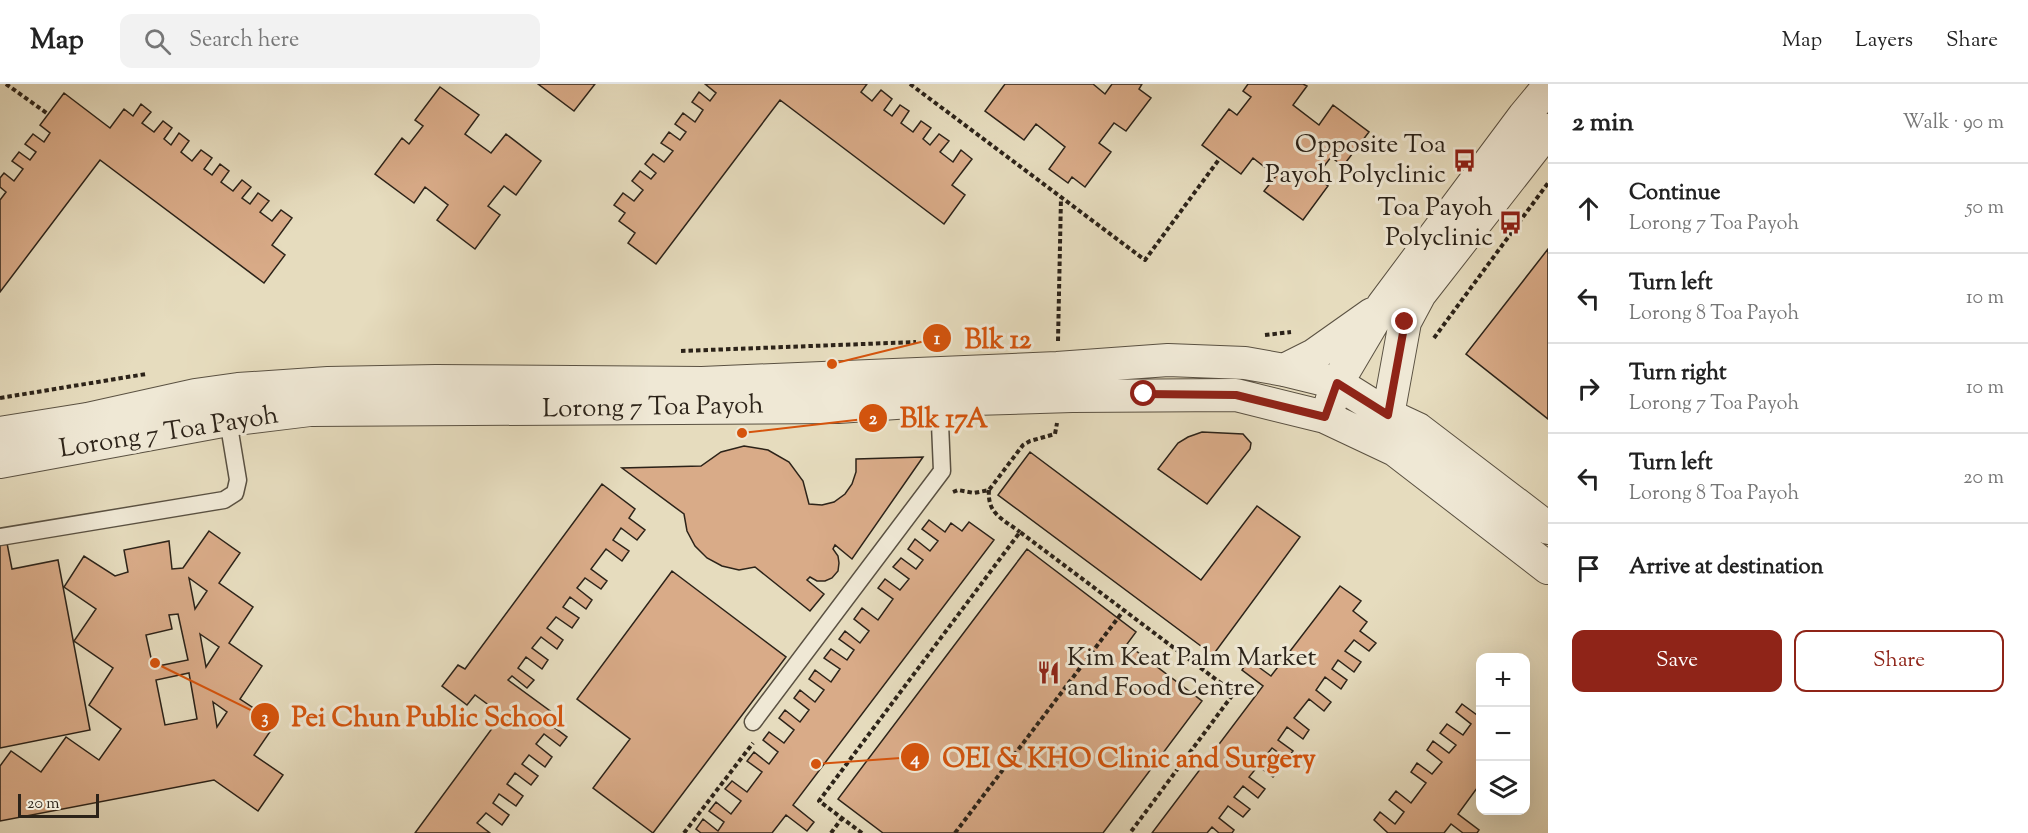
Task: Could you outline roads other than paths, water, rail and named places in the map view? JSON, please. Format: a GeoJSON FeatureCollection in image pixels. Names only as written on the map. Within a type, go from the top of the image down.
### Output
{"type":"FeatureCollection","features":[{"type":"Feature","properties":{"kind":"street"},"geometry":{"type":"LineString","coordinates":[[1325,417],[1337,383],[1383,305],[1548,87]]}},
{"type":"Feature","properties":{"kind":"street"},"geometry":{"type":"LineString","coordinates":[[1388,415],[1405,322],[1420,294],[1548,130]]}},
{"type":"Feature","properties":{"kind":"street"},"geometry":{"type":"LineString","coordinates":[[1284,370],[1322,350],[1383,305]]}},
{"type":"Feature","properties":{"kind":"street","name":"Lorong 7 Toa Payoh"},"geometry":{"type":"LineString","coordinates":[[0,433],[87,419],[238,389],[328,383],[436,381],[702,383],[1058,368],[1168,360],[1245,363],[1337,383],[1388,415],[1418,429],[1548,528]]}},
{"type":"Feature","properties":{"kind":"street","name":"Lorong 7 Toa Payoh"},"geometry":{"type":"LineString","coordinates":[[0,462],[228,420],[310,410],[838,406],[939,400],[1144,394],[1236,395],[1325,417],[1395,450],[1548,568]]}},
{"type":"Feature","properties":{"kind":"lane"},"geometry":{"type":"LineString","coordinates":[[753,722],[942,471],[939,400]]}},
{"type":"Feature","properties":{"kind":"lane"},"geometry":{"type":"LineString","coordinates":[[0,537],[224,500],[235,493],[238,480],[228,420]]}},
{"type":"Feature","properties":{"kind":"place","name":"Opposite Toa Payoh Polyclinic"},"geometry":{"type":"Point","coordinates":[1464,160]}},
{"type":"Feature","properties":{"kind":"place","name":"Toa Payoh Polyclinic"},"geometry":{"type":"Point","coordinates":[1511,223]}},
{"type":"Feature","properties":{"kind":"place","name":"Blk 12"},"geometry":{"type":"Point","coordinates":[832,364]}},
{"type":"Feature","properties":{"kind":"place","name":"Blk 17A"},"geometry":{"type":"Point","coordinates":[742,433]}},
{"type":"Feature","properties":{"kind":"place","name":"Pei Chun Public School"},"geometry":{"type":"Point","coordinates":[155,663]}},
{"type":"Feature","properties":{"kind":"place","name":"Kim Keat Palm Market and Food Centre"},"geometry":{"type":"Point","coordinates":[1049,673]}},
{"type":"Feature","properties":{"kind":"place","name":"OEI & KHO Clinic and Surgery"},"geometry":{"type":"Point","coordinates":[816,764]}}]}
